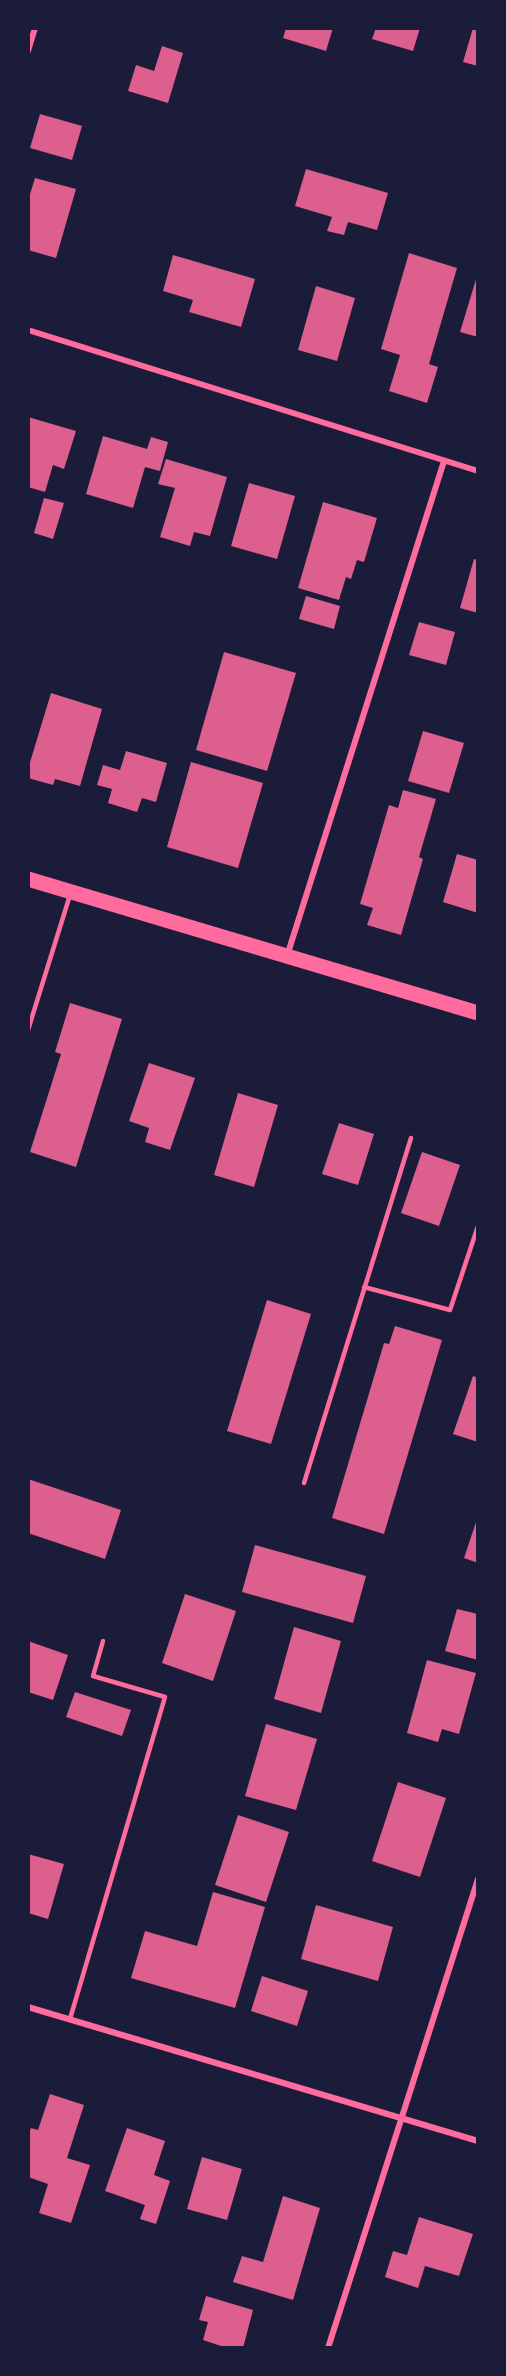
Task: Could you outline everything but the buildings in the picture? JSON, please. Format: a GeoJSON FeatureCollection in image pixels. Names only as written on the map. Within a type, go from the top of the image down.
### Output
{"type":"FeatureCollection","features":[{"type":"Feature","properties":{"kind":"main road"},"geometry":{"type":"LineString","coordinates":[[28,879],[477,1013]]}},
{"type":"Feature","properties":{"kind":"street"},"geometry":{"type":"LineString","coordinates":[[28,51],[35,28]]}},
{"type":"Feature","properties":{"kind":"street"},"geometry":{"type":"LineString","coordinates":[[28,330],[477,471]]}},
{"type":"Feature","properties":{"kind":"street"},"geometry":{"type":"LineString","coordinates":[[287,956],[444,461]]}},
{"type":"Feature","properties":{"kind":"street"},"geometry":{"type":"LineString","coordinates":[[328,2348],[477,1879]]}},
{"type":"Feature","properties":{"kind":"street"},"geometry":{"type":"LineString","coordinates":[[28,2007],[477,2141]]}},
{"type":"Feature","properties":{"kind":"lane"},"geometry":{"type":"LineString","coordinates":[[28,1030],[71,892]]}},
{"type":"Feature","properties":{"kind":"lane"},"geometry":{"type":"LineString","coordinates":[[304,1483],[411,1138]]}},
{"type":"Feature","properties":{"kind":"lane"},"geometry":{"type":"LineString","coordinates":[[364,1287],[450,1310],[477,1227]]}},
{"type":"Feature","properties":{"kind":"lane"},"geometry":{"type":"LineString","coordinates":[[70,2019],[165,1697],[93,1676],[103,1641]]}}]}
